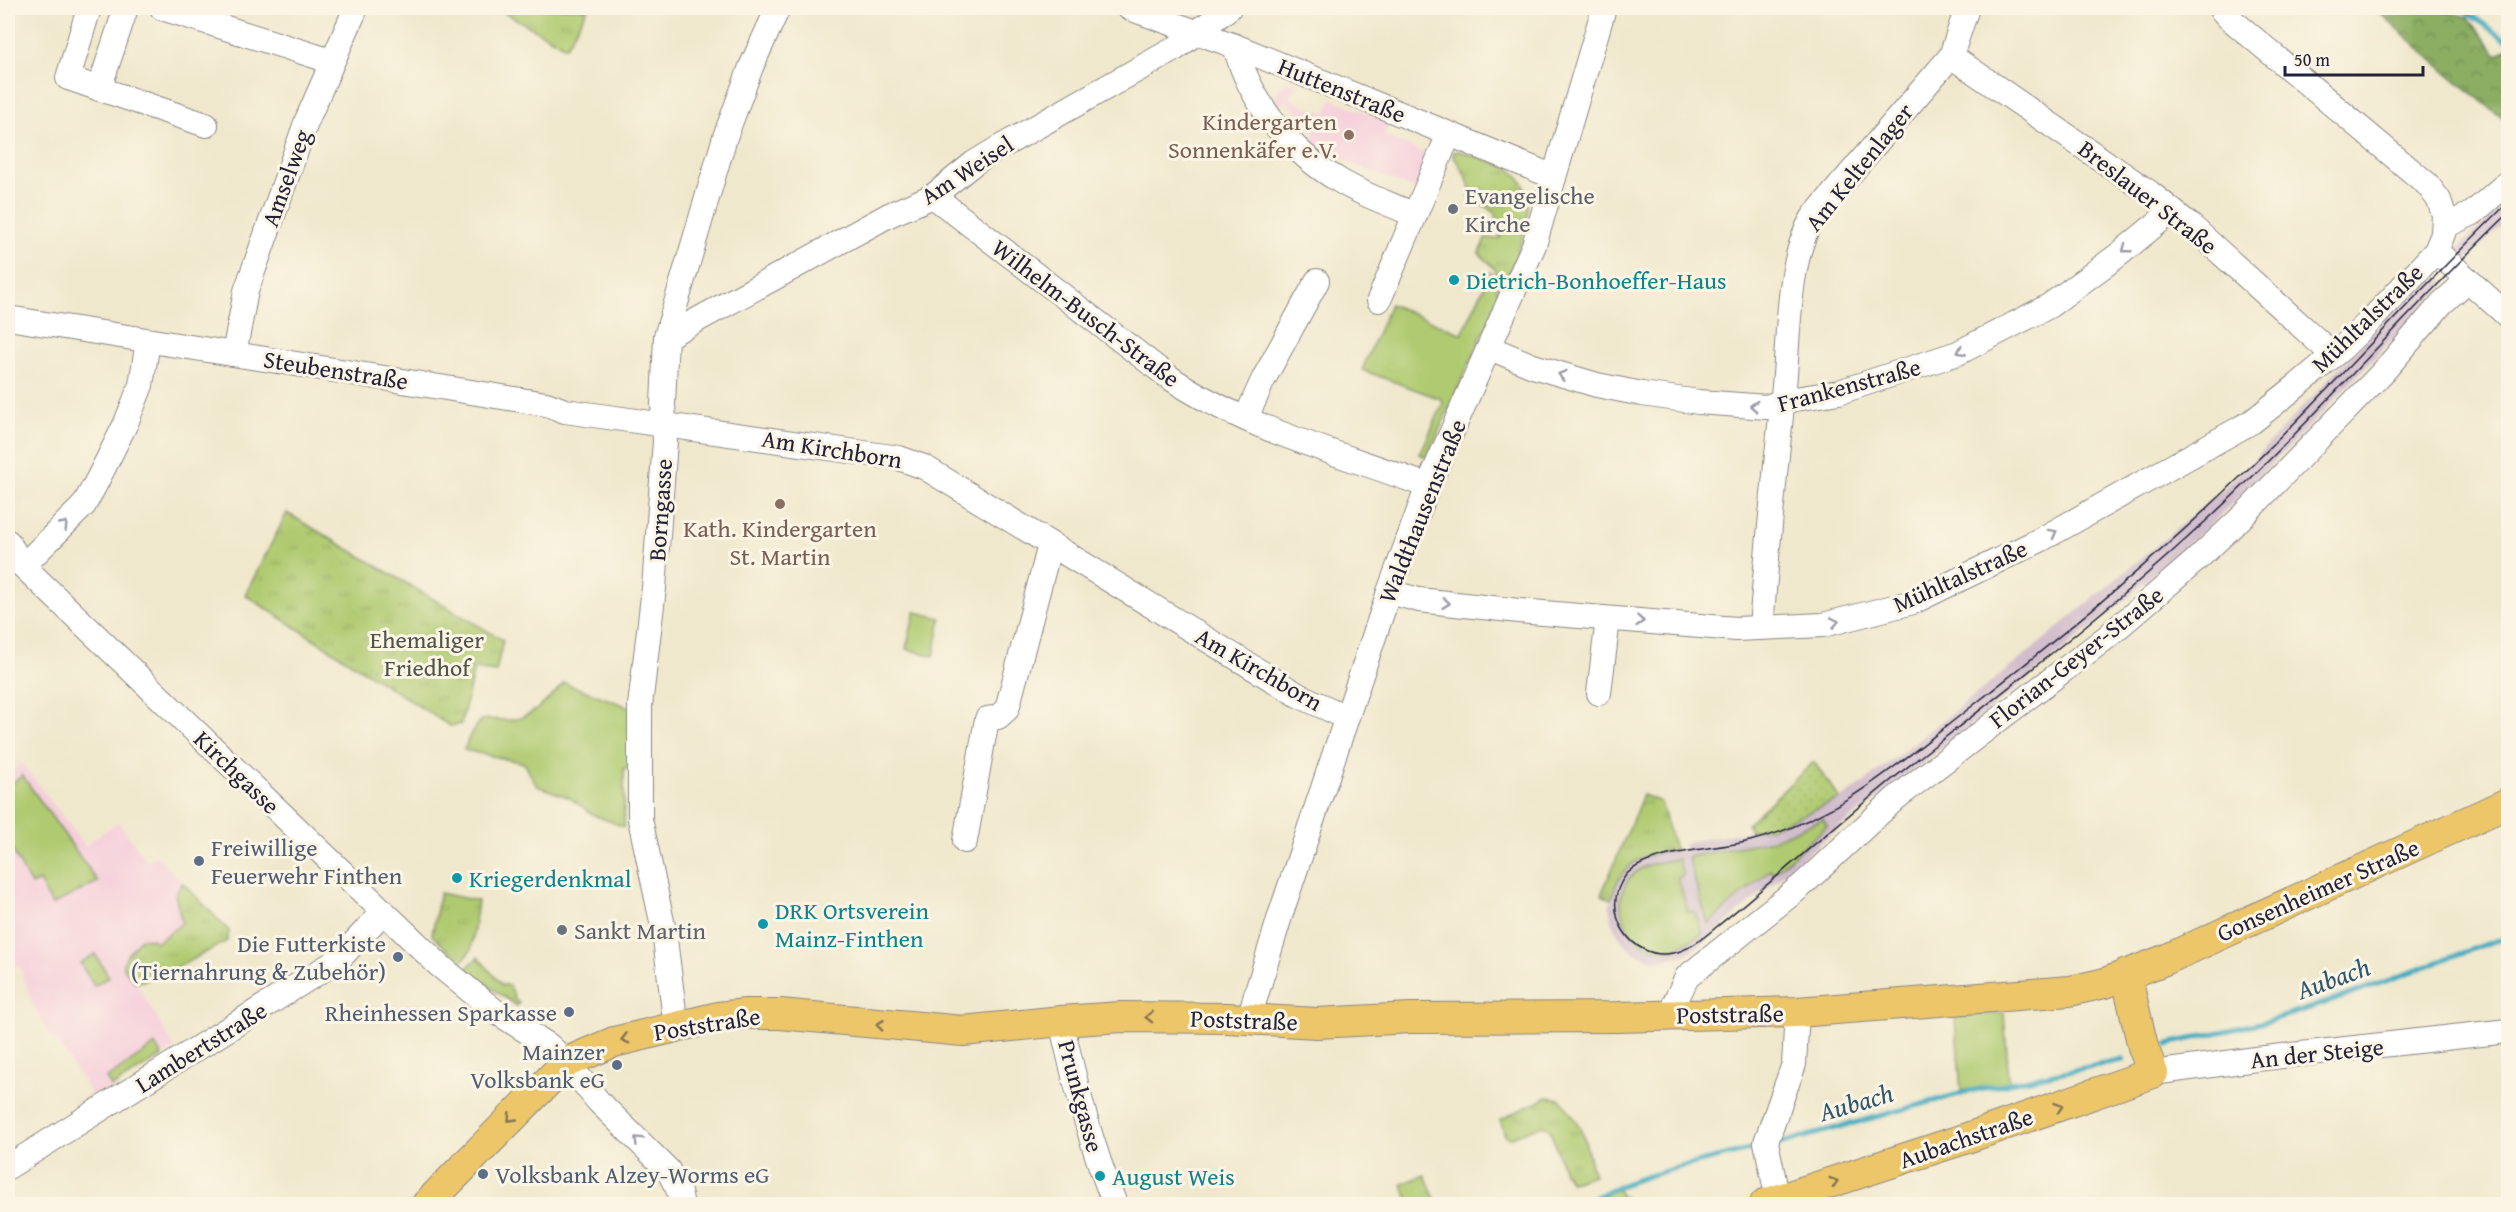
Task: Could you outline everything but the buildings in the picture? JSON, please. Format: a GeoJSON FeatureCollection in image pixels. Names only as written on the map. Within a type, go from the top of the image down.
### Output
{"type":"FeatureCollection","features":[{"type":"Feature","properties":{"kind":"main road","name":"Gonsenheimer Straße"},"geometry":{"type":"LineString","coordinates":[[2115,978],[2224,933],[2508,803]]}},
{"type":"Feature","properties":{"kind":"main road","name":"Poststraße"},"geometry":{"type":"LineString","coordinates":[[427,1204],[567,1062],[614,1042],[718,1017],[746,1014],[808,1016],[900,1027],[963,1031],[1061,1021],[1132,1017],[1250,1018],[1317,1023],[1412,1018],[1797,1012],[2070,991],[2115,978]]}},
{"type":"Feature","properties":{"kind":"main road"},"geometry":{"type":"LineString","coordinates":[[2115,978],[2148,1060]]}},
{"type":"Feature","properties":{"kind":"main road","name":"Aubachstraße"},"geometry":{"type":"LineString","coordinates":[[1772,1202],[1964,1139],[2148,1060]]}},
{"type":"Feature","properties":{"kind":"street"},"geometry":{"type":"LineString","coordinates":[[89,8],[68,78],[206,125]]}},
{"type":"Feature","properties":{"kind":"street"},"geometry":{"type":"LineString","coordinates":[[99,89],[126,8]]}},
{"type":"Feature","properties":{"kind":"street"},"geometry":{"type":"LineString","coordinates":[[162,8],[331,61]]}},
{"type":"Feature","properties":{"kind":"street","name":"Amselweg"},"geometry":{"type":"LineString","coordinates":[[234,354],[246,291],[331,61],[356,8]]}},
{"type":"Feature","properties":{"kind":"street","name":"Borngasse"},"geometry":{"type":"LineString","coordinates":[[676,1027],[664,931],[640,819],[640,706],[654,588],[665,441],[663,424],[666,337],[725,137],[751,67],[778,8]]}},
{"type":"Feature","properties":{"kind":"street","name":"Huttenstraße"},"geometry":{"type":"LineString","coordinates":[[1129,8],[1235,46],[1554,177]]}},
{"type":"Feature","properties":{"kind":"street","name":"Am Weisel"},"geometry":{"type":"LineString","coordinates":[[666,337],[890,215],[933,196],[997,149],[1176,48],[1230,8]]}},
{"type":"Feature","properties":{"kind":"street","name":"Waldthausenstraße"},"geometry":{"type":"LineString","coordinates":[[1250,1018],[1281,913],[1389,592],[1428,486],[1534,245],[1604,8]]}},
{"type":"Feature","properties":{"kind":"street","name":"Am Keltenlager"},"geometry":{"type":"LineString","coordinates":[[1761,628],[1771,503],[1799,251],[1807,228],[1951,56],[1967,8]]}},
{"type":"Feature","properties":{"kind":"street"},"geometry":{"type":"LineString","coordinates":[[2220,8],[2427,184],[2439,200],[2445,226],[2436,251],[2508,316]]}},
{"type":"Feature","properties":{"kind":"street","name":"Huttenstraße"},"geometry":{"type":"LineString","coordinates":[[1235,46],[1246,78],[1265,110],[1300,153],[1341,182],[1415,215]]}},
{"type":"Feature","properties":{"kind":"street","name":"Breslauer Straße"},"geometry":{"type":"LineString","coordinates":[[1951,56],[2068,135],[2172,212],[2332,354]]}},
{"type":"Feature","properties":{"kind":"street"},"geometry":{"type":"LineString","coordinates":[[1379,300],[1449,134]]}},
{"type":"Feature","properties":{"kind":"street"},"geometry":{"type":"LineString","coordinates":[[2445,226],[2473,213],[2508,182]]}},
{"type":"Feature","properties":{"kind":"street","name":"Wilhelm-Busch-Straße"},"geometry":{"type":"LineString","coordinates":[[933,196],[1166,375],[1205,399],[1246,418],[1428,486]]}},
{"type":"Feature","properties":{"kind":"street","name":"Frankenstraße"},"geometry":{"type":"LineString","coordinates":[[1490,348],[1564,376],[1642,394],[1699,402],[1767,407],[1783,401],[1839,392],[1958,353],[2049,306],[2172,212]]}},
{"type":"Feature","properties":{"kind":"street","name":"Mühltalstraße"},"geometry":{"type":"LineString","coordinates":[[1389,592],[1419,600],[1736,629],[1823,625],[1878,612],[1923,597],[2042,539],[2253,421],[2342,348],[2436,251]]}},
{"type":"Feature","properties":{"kind":"street","name":"Florian-Geyer-Straße"},"geometry":{"type":"LineString","coordinates":[[1669,1015],[1687,977],[1800,887],[1896,798],[2107,636],[2194,562],[2242,517],[2383,372],[2442,303],[2468,280]]}},
{"type":"Feature","properties":{"kind":"street"},"geometry":{"type":"LineString","coordinates":[[1246,418],[1317,281]]}},
{"type":"Feature","properties":{"kind":"street","name":"Steubenstraße"},"geometry":{"type":"LineString","coordinates":[[8,318],[546,404],[565,411],[663,424]]}},
{"type":"Feature","properties":{"kind":"street"},"geometry":{"type":"LineString","coordinates":[[15,565],[84,505],[126,423],[141,385],[148,340]]}},
{"type":"Feature","properties":{"kind":"street","name":"Am Kirchborn"},"geometry":{"type":"LineString","coordinates":[[663,424],[888,456],[912,462],[1298,695],[1346,717]]}},
{"type":"Feature","properties":{"kind":"street","name":"Kirchgasse"},"geometry":{"type":"LineString","coordinates":[[8,542],[15,565],[383,912],[467,989],[495,1011],[548,1045],[567,1062],[598,1101],[668,1170],[678,1189],[682,1204]]}},
{"type":"Feature","properties":{"kind":"street"},"geometry":{"type":"LineString","coordinates":[[965,841],[987,719],[998,717],[1007,709],[1050,545]]}},
{"type":"Feature","properties":{"kind":"street"},"geometry":{"type":"LineString","coordinates":[[1599,693],[1608,619]]}},
{"type":"Feature","properties":{"kind":"street","name":"Lambertstraße"},"geometry":{"type":"LineString","coordinates":[[8,1167],[338,960],[383,912]]}},
{"type":"Feature","properties":{"kind":"street","name":"Aubachstraße"},"geometry":{"type":"LineString","coordinates":[[1772,1202],[1766,1142],[1794,1064],[1797,1012]]}},
{"type":"Feature","properties":{"kind":"street","name":"Prunkgasse"},"geometry":{"type":"LineString","coordinates":[[1061,1021],[1076,1083],[1103,1174],[1115,1204]]}},
{"type":"Feature","properties":{"kind":"street","name":"An der Steige"},"geometry":{"type":"LineString","coordinates":[[2148,1060],[2261,1058],[2508,1031]]}},
{"type":"Feature","properties":{"kind":"shaded area","name":"Kindergarten Sonnenkäfer e.V."},"geometry":{"type":"Polygon","coordinates":[[[1288,81],[1296,84],[1290,99],[1326,113],[1332,99],[1389,122],[1384,136],[1431,156],[1417,190],[1303,144],[1315,134],[1287,100],[1274,109],[1273,102],[1278,89],[1288,81]]]}},
{"type":"Feature","properties":{"kind":"shaded area"},"geometry":{"type":"Polygon","coordinates":[[[2508,198],[2508,219],[2465,261],[2455,251],[2508,198]]]}},
{"type":"Feature","properties":{"kind":"shaded area"},"geometry":{"type":"Polygon","coordinates":[[[2431,269],[2446,283],[2286,450],[2214,521],[2120,604],[1921,765],[1832,833],[1699,946],[1686,954],[1661,960],[1650,959],[1634,952],[1624,944],[1613,925],[1609,907],[1617,882],[1627,868],[1652,854],[1685,850],[1684,843],[1774,827],[1835,802],[1857,788],[2023,657],[2245,469],[2431,269]],[[1796,831],[1746,846],[1688,857],[1770,870],[1773,873],[1796,831]],[[1665,861],[1643,867],[1626,883],[1662,949],[1684,945],[1703,933],[1688,913],[1678,877],[1665,861]]]}},
{"type":"Feature","properties":{"kind":"shaded area"},"geometry":{"type":"Polygon","coordinates":[[[22,763],[85,846],[118,822],[147,861],[157,856],[229,931],[227,941],[213,949],[167,973],[136,983],[175,1048],[94,1099],[60,1046],[50,1036],[35,1009],[19,966],[15,967],[8,941],[8,774],[22,763]]]}},
{"type":"Feature","properties":{"kind":"green space"},"geometry":{"type":"Polygon","coordinates":[[[505,8],[588,8],[566,47],[503,12],[505,8]]]}},
{"type":"Feature","properties":{"kind":"green space"},"geometry":{"type":"Polygon","coordinates":[[[2374,8],[2431,8],[2468,17],[2497,55],[2508,48],[2508,123],[2446,72],[2374,8]]]}},
{"type":"Feature","properties":{"kind":"green space"},"geometry":{"type":"Polygon","coordinates":[[[1459,151],[1494,162],[1512,171],[1522,182],[1527,196],[1528,212],[1525,230],[1501,292],[1495,269],[1479,253],[1486,238],[1499,239],[1503,230],[1494,222],[1496,216],[1491,209],[1470,197],[1468,180],[1453,155],[1454,152],[1459,151]]]}},
{"type":"Feature","properties":{"kind":"green space"},"geometry":{"type":"Polygon","coordinates":[[[1491,272],[1495,277],[1500,296],[1427,457],[1420,454],[1443,404],[1441,399],[1362,370],[1390,304],[1462,334],[1491,272]]]}},
{"type":"Feature","properties":{"kind":"green space","name":"Ehemaliger Friedhof"},"geometry":{"type":"Polygon","coordinates":[[[287,513],[503,640],[496,672],[474,669],[461,724],[450,726],[245,595],[287,513]]]}},
{"type":"Feature","properties":{"kind":"green space"},"geometry":{"type":"Polygon","coordinates":[[[915,612],[941,618],[934,656],[906,649],[915,612]]]}},
{"type":"Feature","properties":{"kind":"green space"},"geometry":{"type":"Polygon","coordinates":[[[564,683],[632,708],[635,762],[624,769],[624,827],[594,815],[570,798],[537,786],[524,763],[464,750],[470,735],[481,720],[510,720],[526,716],[540,707],[564,683]]]}},
{"type":"Feature","properties":{"kind":"green space"},"geometry":{"type":"Polygon","coordinates":[[[1814,762],[1840,799],[1774,827],[1750,831],[1747,824],[1814,762]]]}},
{"type":"Feature","properties":{"kind":"green space"},"geometry":{"type":"Polygon","coordinates":[[[22,775],[98,882],[52,905],[39,881],[31,885],[8,842],[8,787],[22,775]]]}},
{"type":"Feature","properties":{"kind":"green space"},"geometry":{"type":"Polygon","coordinates":[[[1643,795],[1661,802],[1675,850],[1652,854],[1626,869],[1611,899],[1601,895],[1643,795]]]}},
{"type":"Feature","properties":{"kind":"green space"},"geometry":{"type":"Polygon","coordinates":[[[1823,819],[1827,826],[1773,873],[1770,870],[1708,924],[1688,857],[1772,840],[1823,819]]]}},
{"type":"Feature","properties":{"kind":"green space"},"geometry":{"type":"Polygon","coordinates":[[[1678,859],[1683,875],[1678,878],[1688,912],[1694,911],[1703,933],[1679,947],[1658,949],[1644,944],[1632,934],[1624,922],[1621,907],[1622,892],[1629,879],[1642,868],[1678,859]]]}},
{"type":"Feature","properties":{"kind":"green space"},"geometry":{"type":"Polygon","coordinates":[[[183,883],[229,931],[227,941],[167,973],[136,983],[124,969],[123,964],[127,955],[141,938],[157,942],[182,923],[175,894],[183,883]]]}},
{"type":"Feature","properties":{"kind":"green space"},"geometry":{"type":"Polygon","coordinates":[[[440,893],[478,901],[471,950],[461,963],[432,935],[440,893]]]}},
{"type":"Feature","properties":{"kind":"green space"},"geometry":{"type":"Polygon","coordinates":[[[95,954],[109,977],[94,986],[80,963],[95,954]]]}},
{"type":"Feature","properties":{"kind":"green space"},"geometry":{"type":"Polygon","coordinates":[[[478,957],[502,985],[509,985],[514,995],[513,998],[519,1003],[517,1006],[467,968],[478,957]]]}},
{"type":"Feature","properties":{"kind":"green space"},"geometry":{"type":"Polygon","coordinates":[[[2004,1013],[2009,1082],[1961,1091],[1955,1017],[2004,1013]]]}},
{"type":"Feature","properties":{"kind":"green space"},"geometry":{"type":"Polygon","coordinates":[[[155,1045],[162,1056],[112,1087],[106,1079],[155,1045]]]}},
{"type":"Feature","properties":{"kind":"green space"},"geometry":{"type":"Polygon","coordinates":[[[1547,1097],[1560,1099],[1575,1119],[1583,1135],[1594,1175],[1571,1182],[1564,1172],[1550,1130],[1543,1125],[1509,1138],[1505,1135],[1500,1120],[1547,1097]]]}},
{"type":"Feature","properties":{"kind":"green space"},"geometry":{"type":"Polygon","coordinates":[[[1425,1175],[1437,1204],[1410,1204],[1402,1184],[1425,1175]]]}},
{"type":"Feature","properties":{"kind":"green space"},"geometry":{"type":"Polygon","coordinates":[[[1618,1190],[1620,1195],[1638,1204],[1592,1204],[1610,1192],[1618,1190]]]}},
{"type":"Feature","properties":{"kind":"waterway"},"geometry":{"type":"LineString","coordinates":[[2461,8],[2508,41]]}},
{"type":"Feature","properties":{"kind":"waterway","name":"Aubach"},"geometry":{"type":"LineString","coordinates":[[2168,1044],[2269,1021],[2335,1000],[2508,936]]}},
{"type":"Feature","properties":{"kind":"waterway","name":"Aubach"},"geometry":{"type":"LineString","coordinates":[[1775,1145],[1970,1091],[2123,1060]]}},
{"type":"Feature","properties":{"kind":"waterway","name":"Aubach"},"geometry":{"type":"LineString","coordinates":[[1586,1204],[1620,1186],[1642,1178],[1753,1149]]}},
{"type":"Feature","properties":{"kind":"tram line"},"geometry":{"type":"LineString","coordinates":[[2508,203],[2310,408],[2177,536],[2076,623],[1894,767],[1841,803],[1782,831],[1750,841],[1666,856],[1636,867],[1626,875],[1618,889],[1617,917],[1632,942],[1644,950],[1658,954],[1673,953],[1695,944],[1897,775],[2069,640],[2174,550],[2247,482],[2508,214]]}},
{"type":"Feature","properties":{"kind":"place","name":"Kindergarten Sonnenkäfer e.V."},"geometry":{"type":"Point","coordinates":[1349,135]}},
{"type":"Feature","properties":{"kind":"place","name":"Evangelische Kirche"},"geometry":{"type":"Point","coordinates":[1453,209]}},
{"type":"Feature","properties":{"kind":"place","name":"Dietrich-Bonhoeffer-Haus"},"geometry":{"type":"Point","coordinates":[1454,280]}},
{"type":"Feature","properties":{"kind":"place","name":"Kath. Kindergarten St. Martin"},"geometry":{"type":"Point","coordinates":[780,504]}},
{"type":"Feature","properties":{"kind":"place","name":"Freiwillige Feuerwehr Finthen"},"geometry":{"type":"Point","coordinates":[199,861]}},
{"type":"Feature","properties":{"kind":"place","name":"Kriegerdenkmal"},"geometry":{"type":"Point","coordinates":[457,878]}},
{"type":"Feature","properties":{"kind":"place","name":"DRK Ortsverein Mainz-Finthen"},"geometry":{"type":"Point","coordinates":[763,924]}},
{"type":"Feature","properties":{"kind":"place","name":"Sankt Martin"},"geometry":{"type":"Point","coordinates":[562,930]}},
{"type":"Feature","properties":{"kind":"place","name":"Die Futterkiste (Tiernahrung & Zubehör)"},"geometry":{"type":"Point","coordinates":[398,957]}},
{"type":"Feature","properties":{"kind":"place","name":"Rheinhessen Sparkasse"},"geometry":{"type":"Point","coordinates":[569,1012]}},
{"type":"Feature","properties":{"kind":"place","name":"Mainzer Volksbank eG"},"geometry":{"type":"Point","coordinates":[617,1065]}},
{"type":"Feature","properties":{"kind":"place","name":"Volksbank Alzey-Worms eG"},"geometry":{"type":"Point","coordinates":[483,1174]}},
{"type":"Feature","properties":{"kind":"place","name":"August Weis"},"geometry":{"type":"Point","coordinates":[1100,1176]}}]}
